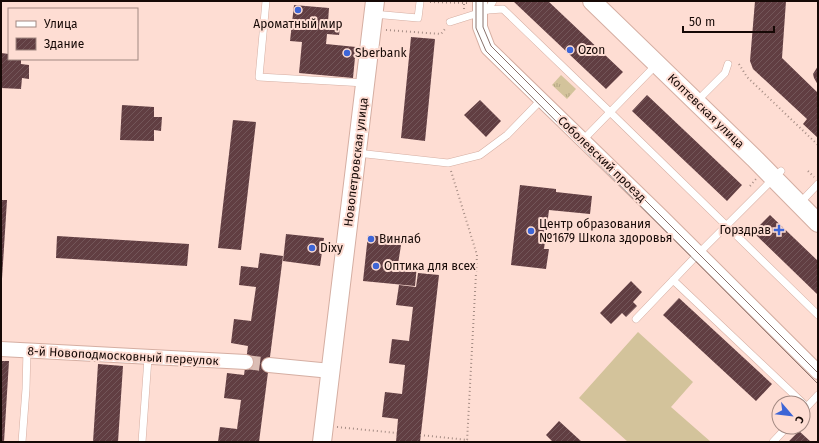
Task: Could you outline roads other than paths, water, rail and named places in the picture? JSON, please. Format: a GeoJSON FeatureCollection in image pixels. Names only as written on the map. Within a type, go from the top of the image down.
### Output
{"type":"FeatureCollection","features":[{"type":"Feature","properties":{"kind":"street","name":"Коптевская улица"},"geometry":{"type":"LineString","coordinates":[[592,1],[696,102],[777,175],[798,204],[818,223]]}},
{"type":"Feature","properties":{"kind":"street","name":"Новопетровская улица"},"geometry":{"type":"LineString","coordinates":[[323,434],[374,7]]}},
{"type":"Feature","properties":{"kind":"street","name":"Соболевский проезд"},"geometry":{"type":"LineString","coordinates":[[483,8],[480,27],[488,48],[818,372]]}},
{"type":"Feature","properties":{"kind":"street","name":"8-й Новоподмосковный переулок"},"geometry":{"type":"LineString","coordinates":[[1,349],[246,362]]}},
{"type":"Feature","properties":{"kind":"street"},"geometry":{"type":"LineString","coordinates":[[269,365],[331,371]]}},
{"type":"Feature","properties":{"kind":"lane"},"geometry":{"type":"LineString","coordinates":[[266,1],[260,77],[365,83]]}},
{"type":"Feature","properties":{"kind":"lane"},"geometry":{"type":"LineString","coordinates":[[450,22],[483,8],[493,1]]}},
{"type":"Feature","properties":{"kind":"lane"},"geometry":{"type":"LineString","coordinates":[[374,7],[418,18],[420,2]]}},
{"type":"Feature","properties":{"kind":"lane"},"geometry":{"type":"LineString","coordinates":[[483,8],[503,10],[818,315]]}},
{"type":"Feature","properties":{"kind":"lane"},"geometry":{"type":"LineString","coordinates":[[583,140],[657,64]]}},
{"type":"Feature","properties":{"kind":"lane"},"geometry":{"type":"LineString","coordinates":[[696,102],[725,73],[728,64]]}},
{"type":"Feature","properties":{"kind":"lane"},"geometry":{"type":"LineString","coordinates":[[356,153],[448,162],[480,155],[507,136],[542,100]]}},
{"type":"Feature","properties":{"kind":"lane"},"geometry":{"type":"LineString","coordinates":[[636,319],[777,175]]}},
{"type":"Feature","properties":{"kind":"lane"},"geometry":{"type":"LineString","coordinates":[[798,204],[818,184]]}},
{"type":"Feature","properties":{"kind":"lane"},"geometry":{"type":"LineString","coordinates":[[673,280],[791,395]]}},
{"type":"Feature","properties":{"kind":"lane"},"geometry":{"type":"LineString","coordinates":[[22,442],[27,350]]}},
{"type":"Feature","properties":{"kind":"lane"},"geometry":{"type":"LineString","coordinates":[[142,442],[148,358]]}},
{"type":"Feature","properties":{"kind":"lane"},"geometry":{"type":"LineString","coordinates":[[811,403],[818,395]]}},
{"type":"Feature","properties":{"kind":"tunnel"},"geometry":{"type":"LineString","coordinates":[[246,362],[269,365]]}},
{"type":"Feature","properties":{"kind":"tram line"},"geometry":{"type":"LineString","coordinates":[[476,1],[476,28],[486,51],[818,384]]}},
{"type":"Feature","properties":{"kind":"tram line"},"geometry":{"type":"LineString","coordinates":[[483,1],[483,27],[491,46],[818,373]]}},
{"type":"Feature","properties":{"kind":"place","name":"Ароматный мир"},"geometry":{"type":"Point","coordinates":[298,10]}},
{"type":"Feature","properties":{"kind":"place","name":"Ozon"},"geometry":{"type":"Point","coordinates":[570,50]}},
{"type":"Feature","properties":{"kind":"place","name":"Sberbank"},"geometry":{"type":"Point","coordinates":[347,53]}},
{"type":"Feature","properties":{"kind":"place","name":"Горздрав"},"geometry":{"type":"Point","coordinates":[779,230]}},
{"type":"Feature","properties":{"kind":"place","name":"Центр образования №1679 Школа здоровья"},"geometry":{"type":"Point","coordinates":[531,231]}},
{"type":"Feature","properties":{"kind":"place","name":"Винлаб"},"geometry":{"type":"Point","coordinates":[371,239]}},
{"type":"Feature","properties":{"kind":"place","name":"Dixy"},"geometry":{"type":"Point","coordinates":[312,248]}},
{"type":"Feature","properties":{"kind":"place","name":"Оптика для всех"},"geometry":{"type":"Point","coordinates":[376,266]}}]}
